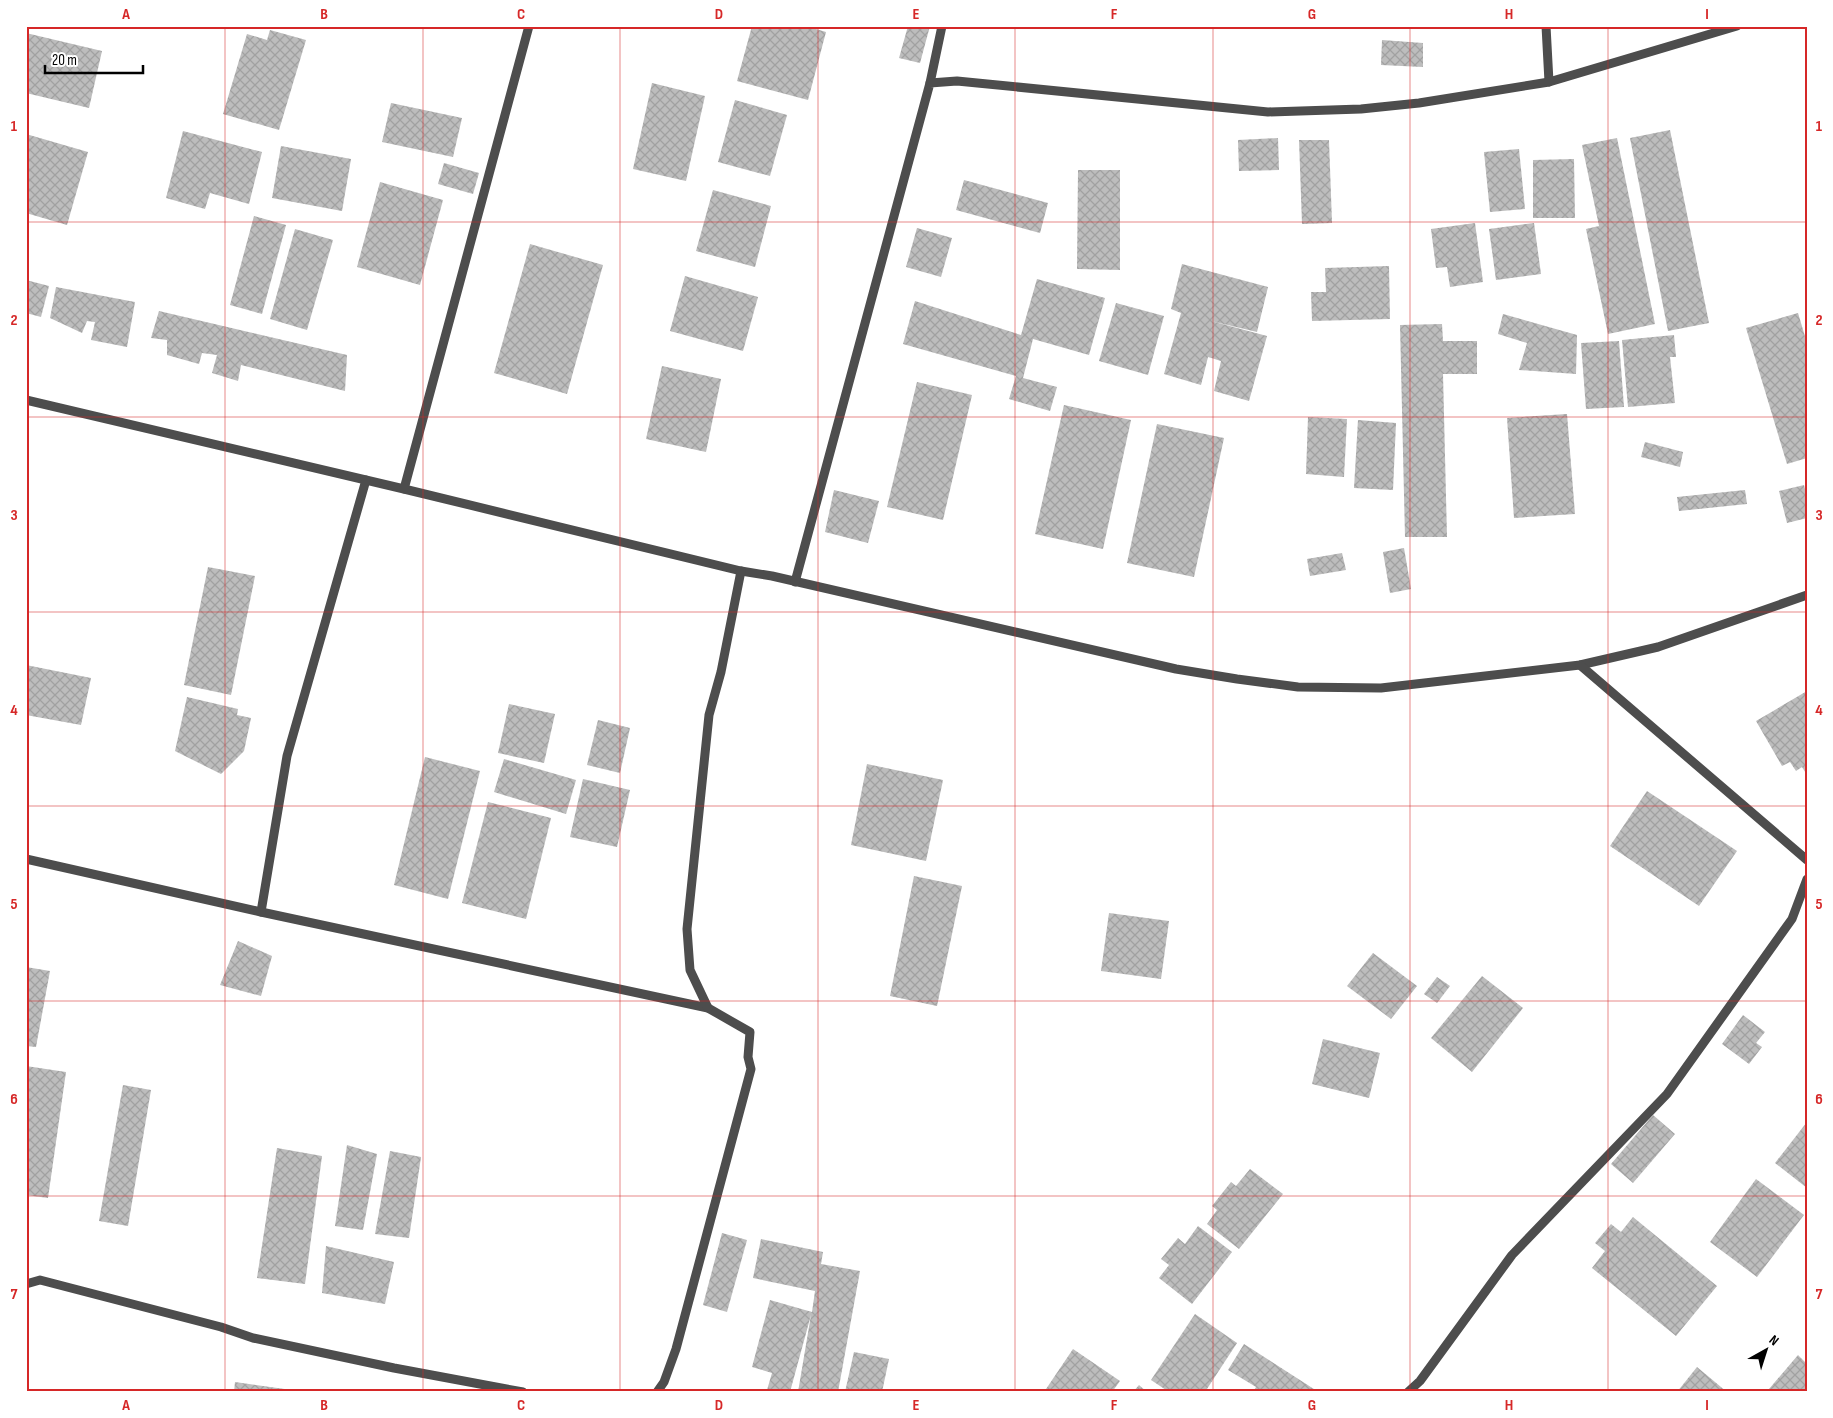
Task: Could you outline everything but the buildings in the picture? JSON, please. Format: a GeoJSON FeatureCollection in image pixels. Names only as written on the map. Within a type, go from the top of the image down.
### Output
{"type":"FeatureCollection","features":[{"type":"Feature","properties":{"kind":"street"},"geometry":{"type":"LineString","coordinates":[[404,489],[529,26]]}},
{"type":"Feature","properties":{"kind":"street"},"geometry":{"type":"LineString","coordinates":[[795,582],[930,83],[942,26]]}},
{"type":"Feature","properties":{"kind":"street"},"geometry":{"type":"LineString","coordinates":[[1546,26],[1549,82]]}},
{"type":"Feature","properties":{"kind":"street"},"geometry":{"type":"LineString","coordinates":[[930,83],[957,81],[1268,112],[1361,109],[1419,103],[1549,82],[1737,26]]}},
{"type":"Feature","properties":{"kind":"street"},"geometry":{"type":"LineString","coordinates":[[26,400],[741,571],[1176,669],[1298,687],[1381,688],[1580,665],[1658,647],[1807,595]]}},
{"type":"Feature","properties":{"kind":"street"},"geometry":{"type":"LineString","coordinates":[[261,912],[287,756],[366,480]]}},
{"type":"Feature","properties":{"kind":"street"},"geometry":{"type":"LineString","coordinates":[[708,1008],[690,970],[688,929],[709,715],[721,672],[741,571]]}},
{"type":"Feature","properties":{"kind":"street"},"geometry":{"type":"LineString","coordinates":[[1580,665],[1807,860]]}},
{"type":"Feature","properties":{"kind":"street"},"geometry":{"type":"LineString","coordinates":[[26,859],[261,912],[708,1008],[750,1032],[748,1057],[751,1069],[676,1349],[664,1382],[657,1392]]}},
{"type":"Feature","properties":{"kind":"street"},"geometry":{"type":"LineString","coordinates":[[1408,1392],[1420,1381],[1512,1255],[1667,1094],[1792,919],[1807,879]]}},
{"type":"Feature","properties":{"kind":"street"},"geometry":{"type":"LineString","coordinates":[[26,1284],[40,1280],[221,1327],[253,1338],[394,1368],[523,1392]]}},
{"type":"Feature","properties":{"kind":"street"},"geometry":{"type":"LineString","coordinates":[[664,1382],[667,1392]]}}]}
